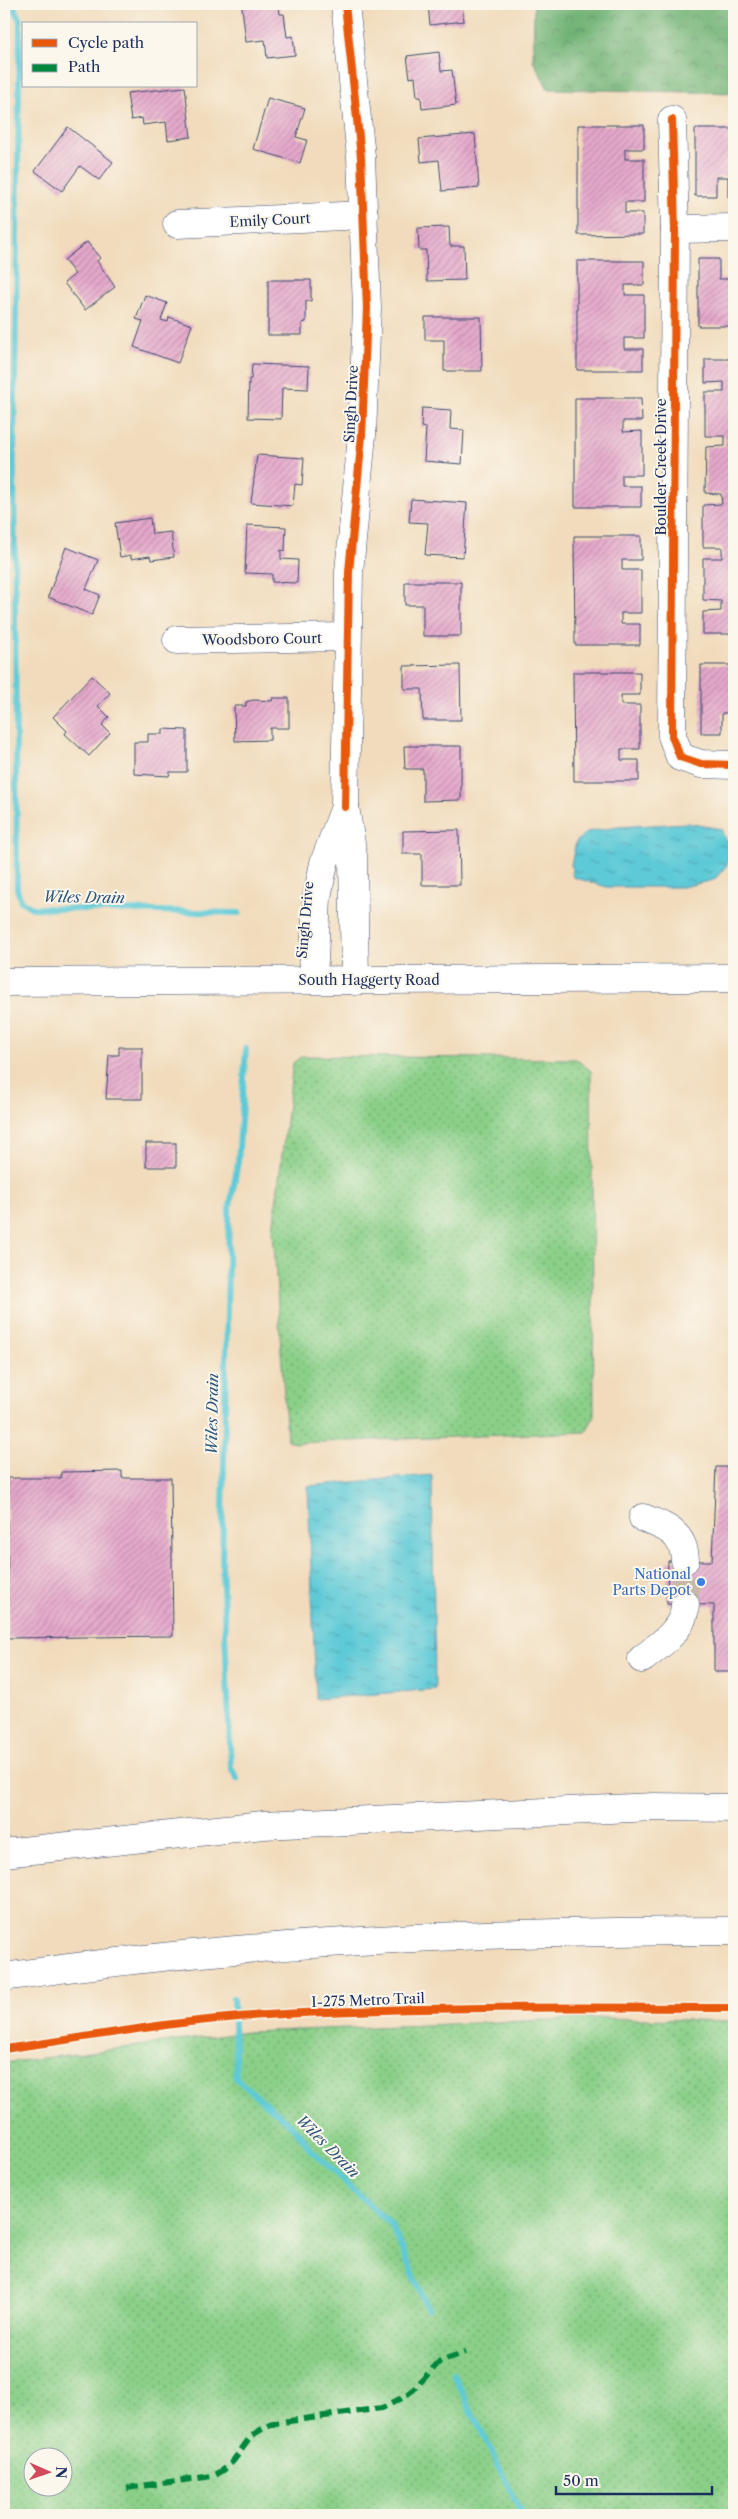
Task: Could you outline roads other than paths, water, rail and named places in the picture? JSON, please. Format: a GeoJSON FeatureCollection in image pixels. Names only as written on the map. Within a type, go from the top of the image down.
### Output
{"type":"FeatureCollection","features":[{"type":"Feature","properties":{"kind":"main road","name":"Singh Drive"},"geometry":{"type":"LineString","coordinates":[[345,4],[354,81],[364,215],[366,375],[350,572],[347,637],[345,807],[353,856],[355,981]]}},
{"type":"Feature","properties":{"kind":"main road","name":"Boulder Creek Drive"},"geometry":{"type":"LineString","coordinates":[[672,120],[675,229],[672,736],[680,757],[701,764],[734,764]]}},
{"type":"Feature","properties":{"kind":"main road","name":"Emily Court"},"geometry":{"type":"LineString","coordinates":[[176,224],[364,215]]}},
{"type":"Feature","properties":{"kind":"main road"},"geometry":{"type":"LineString","coordinates":[[675,229],[734,228]]}},
{"type":"Feature","properties":{"kind":"main road","name":"Woodsboro Court"},"geometry":{"type":"LineString","coordinates":[[177,640],[347,637]]}},
{"type":"Feature","properties":{"kind":"main road","name":"Singh Drive"},"geometry":{"type":"LineString","coordinates":[[313,980],[317,897],[324,862],[345,807]]}},
{"type":"Feature","properties":{"kind":"main road","name":"South Haggerty Road"},"geometry":{"type":"LineString","coordinates":[[4,982],[734,978]]}},
{"type":"Feature","properties":{"kind":"main road"},"geometry":{"type":"LineString","coordinates":[[642,1518],[669,1528],[684,1548],[685,1560]]}},
{"type":"Feature","properties":{"kind":"main road"},"geometry":{"type":"LineString","coordinates":[[642,1659],[670,1636],[685,1614],[685,1604]]}},
{"type":"Feature","properties":{"kind":"main road"},"geometry":{"type":"LineString","coordinates":[[4,1853],[273,1824],[654,1807],[734,1808]]}},
{"type":"Feature","properties":{"kind":"main road"},"geometry":{"type":"LineString","coordinates":[[4,1977],[105,1962],[360,1940],[506,1934],[734,1931]]}},
{"type":"Feature","properties":{"kind":"water"},"geometry":{"type":"Polygon","coordinates":[[[687,823],[721,829],[730,851],[727,865],[714,880],[682,887],[607,887],[573,877],[571,865],[576,842],[586,832],[618,827],[687,823]]]}},
{"type":"Feature","properties":{"kind":"water"},"geometry":{"type":"Polygon","coordinates":[[[432,1475],[435,1689],[316,1699],[308,1486],[432,1475]]]}},
{"type":"Feature","properties":{"kind":"waterway","name":"Wiles Drain"},"geometry":{"type":"LineString","coordinates":[[13,4],[20,21],[14,460],[17,889],[21,901],[32,908],[239,913]]}},
{"type":"Feature","properties":{"kind":"waterway","name":"Wiles Drain"},"geometry":{"type":"LineString","coordinates":[[237,1779],[231,1767],[222,1566],[229,1211],[238,1162],[246,1049]]}},
{"type":"Feature","properties":{"kind":"waterway","name":"Wiles Drain"},"geometry":{"type":"LineString","coordinates":[[233,1999],[236,2078],[286,2121],[309,2148],[392,2226],[428,2309]]}},
{"type":"Feature","properties":{"kind":"waterway","name":"Wiles Drain"},"geometry":{"type":"LineString","coordinates":[[453,2374],[520,2510]]}},
{"type":"Feature","properties":{"kind":"tunnel"},"geometry":{"type":"LineString","coordinates":[[685,1560],[685,1604]]}},
{"type":"Feature","properties":{"kind":"place","name":"National Parts Depot"},"geometry":{"type":"Point","coordinates":[701,1582]}}]}
